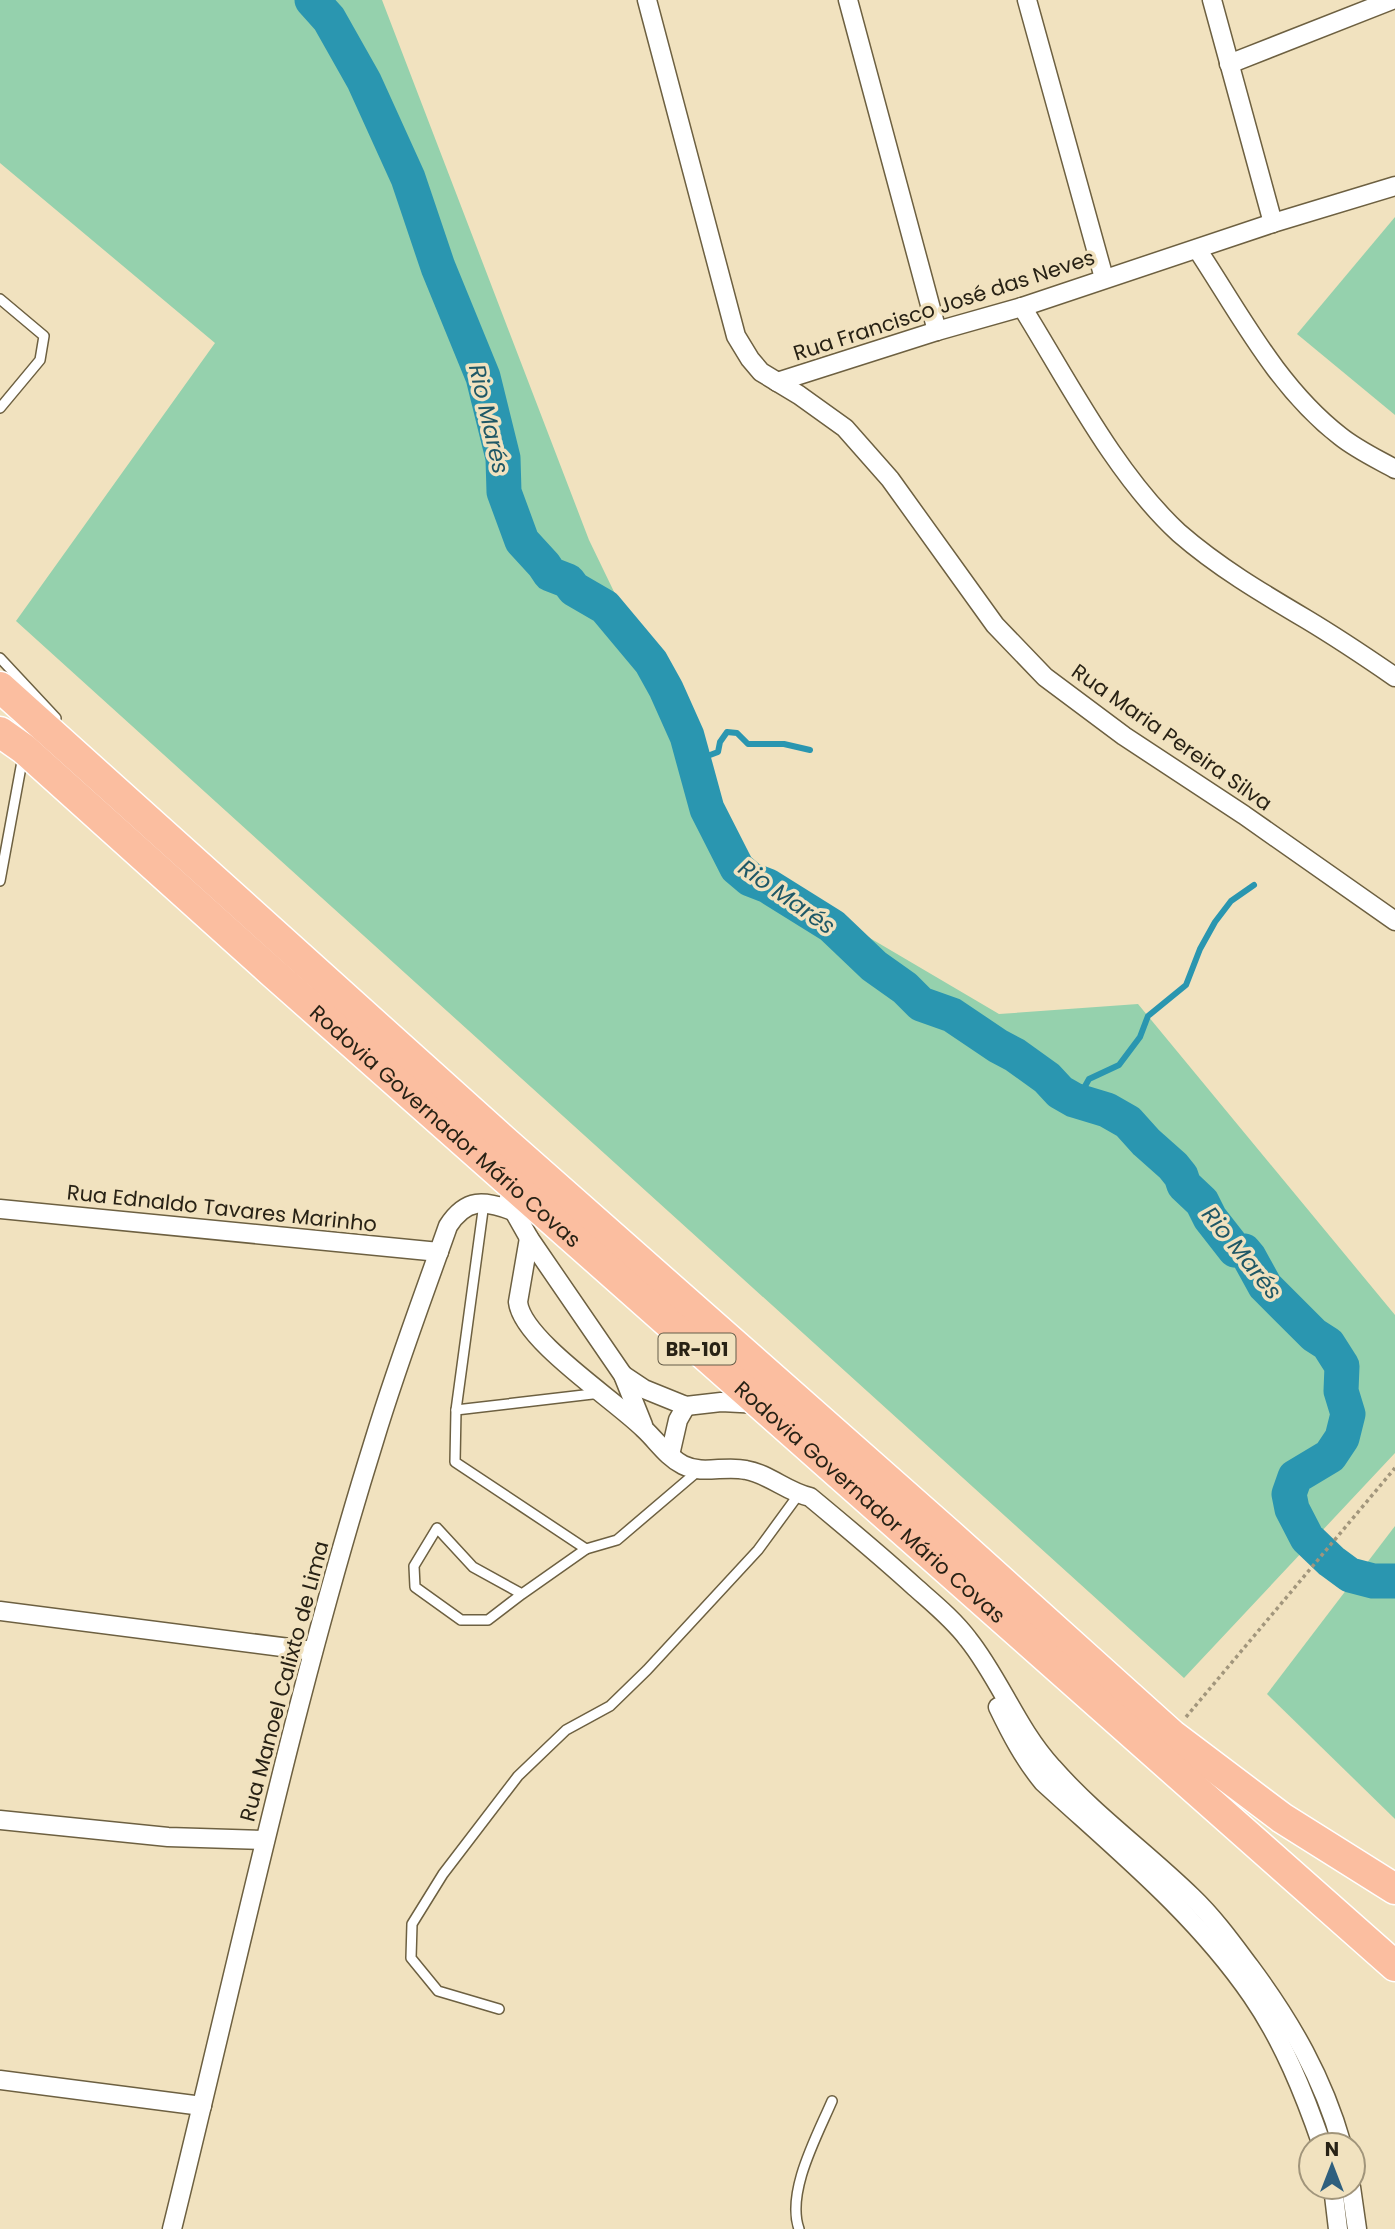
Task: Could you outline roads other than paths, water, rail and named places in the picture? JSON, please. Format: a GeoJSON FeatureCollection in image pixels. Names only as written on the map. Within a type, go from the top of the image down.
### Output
{"type":"FeatureCollection","features":[{"type":"Feature","properties":{"kind":"highway","name":"Rodovia Governador Mário Covas"},"geometry":{"type":"LineString","coordinates":[[0,687],[503,1140],[1171,1735],[1282,1818],[1395,1889]]}},
{"type":"Feature","properties":{"kind":"highway","name":"Rodovia Governador Mário Covas"},"geometry":{"type":"LineString","coordinates":[[0,732],[24,749],[1395,1966]]}},
{"type":"Feature","properties":{"kind":"street","name":"Rua Francisco José das Neves"},"geometry":{"type":"LineString","coordinates":[[647,0],[736,336],[761,372],[777,382],[1022,307],[1273,223],[1395,186]]}},
{"type":"Feature","properties":{"kind":"street"},"geometry":{"type":"LineString","coordinates":[[848,0],[937,331]]}},
{"type":"Feature","properties":{"kind":"street"},"geometry":{"type":"LineString","coordinates":[[1027,0],[1104,278]]}},
{"type":"Feature","properties":{"kind":"street"},"geometry":{"type":"LineString","coordinates":[[1212,0],[1273,223]]}},
{"type":"Feature","properties":{"kind":"street"},"geometry":{"type":"LineString","coordinates":[[1229,64],[1392,0]]}},
{"type":"Feature","properties":{"kind":"street"},"geometry":{"type":"LineString","coordinates":[[1197,249],[1284,382],[1314,414],[1342,438],[1395,469]]}},
{"type":"Feature","properties":{"kind":"street"},"geometry":{"type":"LineString","coordinates":[[1022,307],[1111,452],[1147,500],[1178,532],[1220,567],[1346,643],[1395,677]]}},
{"type":"Feature","properties":{"kind":"street","name":"Rua Maria Pereira Silva"},"geometry":{"type":"LineString","coordinates":[[777,382],[845,428],[890,479],[995,625],[1045,677],[1124,736],[1286,844],[1395,921]]}},
{"type":"Feature","properties":{"kind":"street"},"geometry":{"type":"LineString","coordinates":[[480,1156],[529,1238],[623,1376],[644,1429]]}},
{"type":"Feature","properties":{"kind":"street"},"geometry":{"type":"LineString","coordinates":[[484,1203],[513,1211]]}},
{"type":"Feature","properties":{"kind":"street","name":"Rua Manoel Calixto de Lima"},"geometry":{"type":"LineString","coordinates":[[172,2229],[313,1651],[374,1440],[448,1226],[462,1209],[472,1204],[484,1203]]}},
{"type":"Feature","properties":{"kind":"street","name":"Rua Ednaldo Tavares Marinho"},"geometry":{"type":"LineString","coordinates":[[0,1209],[439,1252]]}},
{"type":"Feature","properties":{"kind":"street"},"geometry":{"type":"LineString","coordinates":[[529,1238],[518,1302],[523,1320],[682,1465],[699,1470],[748,1470],[810,1497],[942,1611],[967,1637],[989,1669],[1021,1726],[1053,1770],[1194,1899],[1229,1938],[1273,1998],[1298,2038],[1321,2087],[1337,2131]]}},
{"type":"Feature","properties":{"kind":"street"},"geometry":{"type":"LineString","coordinates":[[623,1376],[644,1389],[686,1406],[721,1402],[760,1404]]}},
{"type":"Feature","properties":{"kind":"street"},"geometry":{"type":"LineString","coordinates":[[670,1455],[678,1420],[686,1406]]}},
{"type":"Feature","properties":{"kind":"street"},"geometry":{"type":"LineString","coordinates":[[799,1494],[804,1505],[908,1595],[954,1640],[984,1679],[1028,1765],[1171,1900],[1217,1951],[1252,1996],[1279,2042],[1317,2131]]}},
{"type":"Feature","properties":{"kind":"street"},"geometry":{"type":"LineString","coordinates":[[0,1611],[313,1651]]}},
{"type":"Feature","properties":{"kind":"street"},"geometry":{"type":"LineString","coordinates":[[0,1820],[168,1837],[265,1840]]}},
{"type":"Feature","properties":{"kind":"street"},"geometry":{"type":"LineString","coordinates":[[0,2080],[202,2106]]}},
{"type":"Feature","properties":{"kind":"street"},"geometry":{"type":"LineString","coordinates":[[1335,2201],[1338,2229]]}},
{"type":"Feature","properties":{"kind":"street"},"geometry":{"type":"LineString","coordinates":[[1353,2201],[1357,2229]]}},
{"type":"Feature","properties":{"kind":"lane"},"geometry":{"type":"LineString","coordinates":[[0,299],[44,336],[40,360],[0,408]]}},
{"type":"Feature","properties":{"kind":"lane"},"geometry":{"type":"LineString","coordinates":[[0,657],[65,729]]}},
{"type":"Feature","properties":{"kind":"lane"},"geometry":{"type":"LineString","coordinates":[[83,748],[136,808]]}},
{"type":"Feature","properties":{"kind":"lane"},"geometry":{"type":"LineString","coordinates":[[0,881],[24,749]]}},
{"type":"Feature","properties":{"kind":"lane"},"geometry":{"type":"LineString","coordinates":[[484,1203],[456,1410],[455,1462],[586,1549]]}},
{"type":"Feature","properties":{"kind":"lane"},"geometry":{"type":"LineString","coordinates":[[456,1410],[602,1393]]}},
{"type":"Feature","properties":{"kind":"lane"},"geometry":{"type":"LineString","coordinates":[[522,1594],[473,1567],[437,1528],[414,1566],[415,1587],[461,1620],[488,1620],[586,1549],[617,1540],[699,1470]]}},
{"type":"Feature","properties":{"kind":"lane"},"geometry":{"type":"LineString","coordinates":[[499,2009],[439,1991],[411,1958],[412,1924],[443,1874],[518,1776],[566,1730],[610,1706],[647,1670],[758,1550],[799,1494]]}},
{"type":"Feature","properties":{"kind":"lane"},"geometry":{"type":"LineString","coordinates":[[799,2229],[796,2200],[802,2176],[832,2101]]}},
{"type":"Feature","properties":{"kind":"waterway","name":"Rio Marés"},"geometry":{"type":"LineString","coordinates":[[312,0],[329,19],[364,81],[408,178],[438,267],[483,377],[503,458],[504,492],[522,541],[550,574],[568,581],[574,589],[605,607],[651,662],[687,736],[707,809],[737,868],[750,879],[768,886],[832,926],[874,966],[905,988],[921,1004],[952,1015],[1015,1055],[1047,1078],[1060,1092],[1074,1100],[1107,1110],[1128,1122],[1173,1166],[1184,1185],[1202,1202],[1210,1218],[1235,1250],[1244,1251],[1249,1257],[1265,1286],[1314,1335],[1328,1344],[1342,1366],[1341,1391],[1348,1414],[1342,1438],[1330,1456],[1295,1477],[1289,1494],[1292,1509],[1307,1538],[1350,1575],[1373,1581],[1395,1581]]}},
{"type":"Feature","properties":{"kind":"waterway"},"geometry":{"type":"LineString","coordinates":[[694,761],[718,752],[720,742],[727,732],[737,733],[748,744],[784,744],[810,750]]}},
{"type":"Feature","properties":{"kind":"waterway"},"geometry":{"type":"LineString","coordinates":[[1083,1102],[1084,1088],[1089,1079],[1119,1065],[1140,1037],[1148,1016],[1186,985],[1200,949],[1215,922],[1231,901],[1254,885]]}}]}
